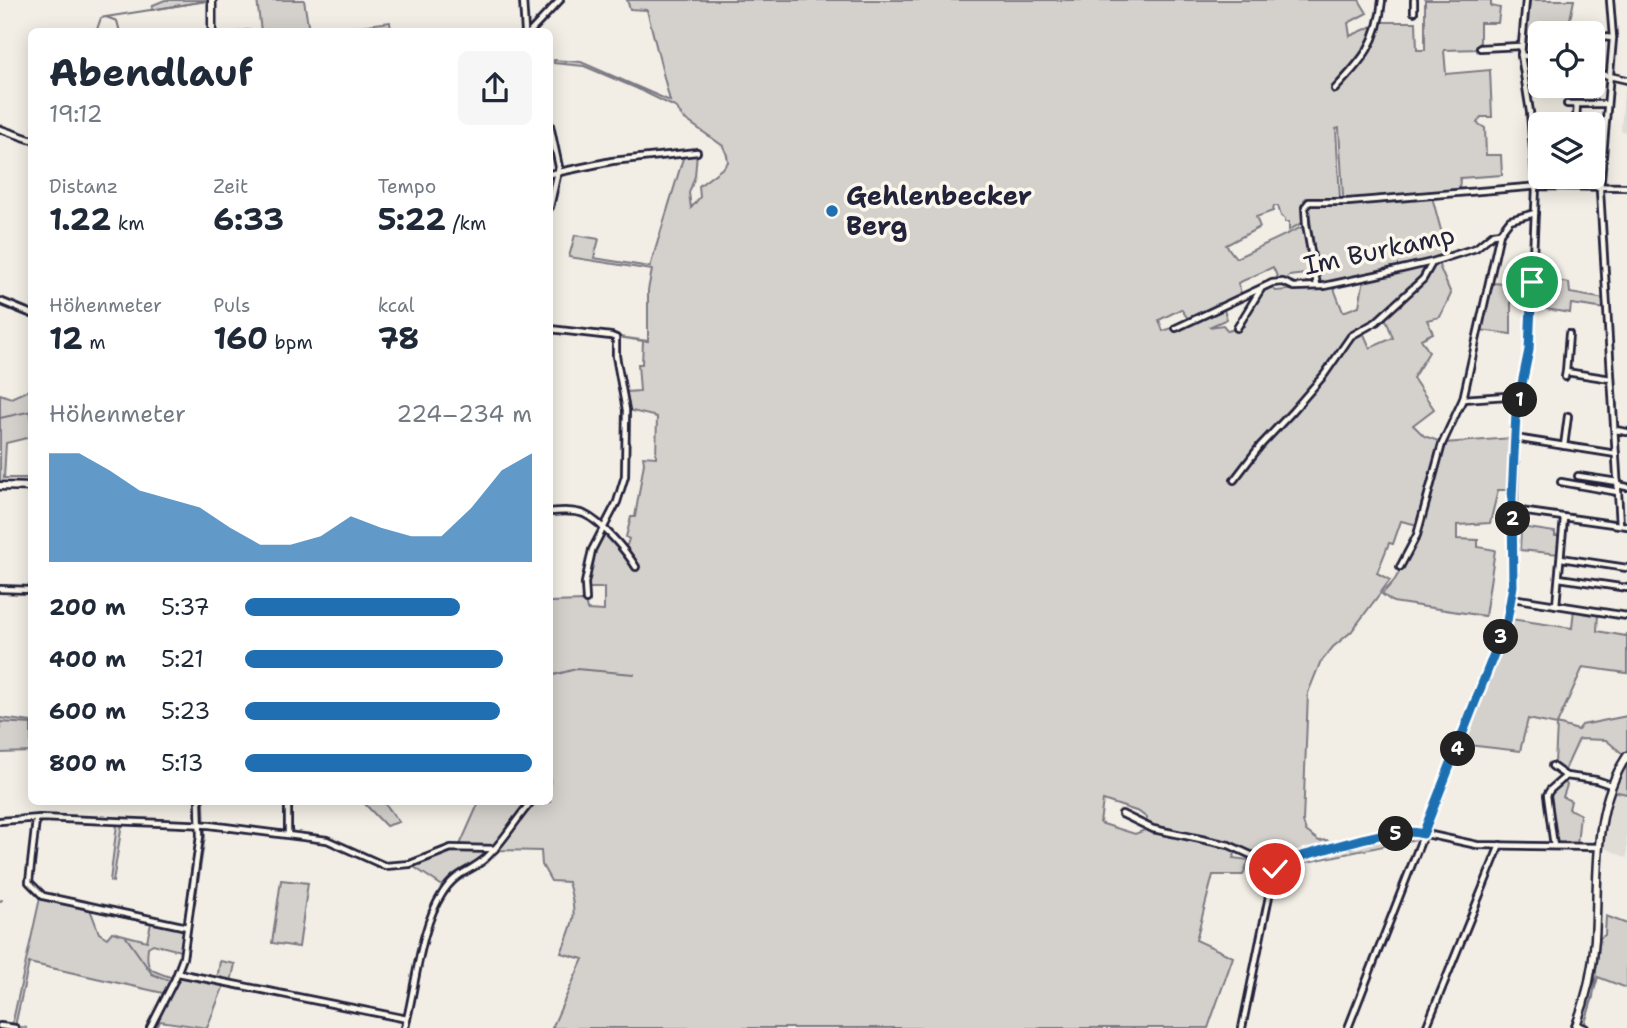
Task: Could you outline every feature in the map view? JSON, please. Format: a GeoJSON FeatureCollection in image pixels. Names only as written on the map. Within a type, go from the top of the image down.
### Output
{"type":"FeatureCollection","features":[{"type":"Feature","properties":{"kind":"main road"},"geometry":{"type":"LineString","coordinates":[[212,0],[212,28]]}},
{"type":"Feature","properties":{"kind":"main road"},"geometry":{"type":"LineString","coordinates":[[0,486],[28,487]]}},
{"type":"Feature","properties":{"kind":"main road"},"geometry":{"type":"LineString","coordinates":[[1575,1026],[1587,991],[1594,947],[1599,847],[1604,807],[1611,785],[1627,756]]}},
{"type":"Feature","properties":{"kind":"street"},"geometry":{"type":"LineString","coordinates":[[523,0],[526,28]]}},
{"type":"Feature","properties":{"kind":"street"},"geometry":{"type":"LineString","coordinates":[[531,28],[560,0]]}},
{"type":"Feature","properties":{"kind":"street"},"geometry":{"type":"LineString","coordinates":[[1335,89],[1364,57],[1373,42],[1380,23],[1382,0]]}},
{"type":"Feature","properties":{"kind":"street"},"geometry":{"type":"LineString","coordinates":[[1414,0],[1414,12]]}},
{"type":"Feature","properties":{"kind":"street"},"geometry":{"type":"LineString","coordinates":[[1526,0],[1520,46],[1530,112]]}},
{"type":"Feature","properties":{"kind":"street"},"geometry":{"type":"LineString","coordinates":[[1605,130],[1613,38],[1610,0]]}},
{"type":"Feature","properties":{"kind":"street"},"geometry":{"type":"LineString","coordinates":[[1605,37],[1613,38]]}},
{"type":"Feature","properties":{"kind":"street"},"geometry":{"type":"LineString","coordinates":[[1480,48],[1520,46]]}},
{"type":"Feature","properties":{"kind":"street"},"geometry":{"type":"LineString","coordinates":[[1521,55],[1528,56]]}},
{"type":"Feature","properties":{"kind":"street"},"geometry":{"type":"LineString","coordinates":[[1605,75],[1627,79]]}},
{"type":"Feature","properties":{"kind":"street"},"geometry":{"type":"LineString","coordinates":[[1567,104],[1607,104]]}},
{"type":"Feature","properties":{"kind":"street"},"geometry":{"type":"LineString","coordinates":[[1576,112],[1577,104]]}},
{"type":"Feature","properties":{"kind":"street"},"geometry":{"type":"LineString","coordinates":[[0,129],[28,139]]}},
{"type":"Feature","properties":{"kind":"street"},"geometry":{"type":"LineString","coordinates":[[553,139],[558,162],[553,194]]}},
{"type":"Feature","properties":{"kind":"street"},"geometry":{"type":"LineString","coordinates":[[553,173],[612,161],[697,152]]}},
{"type":"Feature","properties":{"kind":"street"},"geometry":{"type":"LineString","coordinates":[[1605,187],[1627,187]]}},
{"type":"Feature","properties":{"kind":"street"},"geometry":{"type":"LineString","coordinates":[[1317,285],[1306,224],[1306,205],[1312,201],[1348,202],[1528,188]]}},
{"type":"Feature","properties":{"kind":"street"},"geometry":{"type":"LineString","coordinates":[[1348,1028],[1507,621],[1513,598],[1516,413],[1529,350],[1536,189]]}},
{"type":"Feature","properties":{"kind":"street"},"geometry":{"type":"LineString","coordinates":[[1601,189],[1620,525]]}},
{"type":"Feature","properties":{"kind":"street","name":"Im Burkamp"},"geometry":{"type":"LineString","coordinates":[[1262,289],[1280,282],[1294,287],[1329,285],[1432,262],[1476,248],[1493,234],[1500,233],[1510,220],[1535,213]]}},
{"type":"Feature","properties":{"kind":"street"},"geometry":{"type":"LineString","coordinates":[[1400,567],[1417,535],[1442,444],[1463,399],[1500,233]]}},
{"type":"Feature","properties":{"kind":"street"},"geometry":{"type":"LineString","coordinates":[[1234,480],[1259,446],[1293,412],[1324,374],[1351,336],[1376,322],[1423,279],[1432,262]]}},
{"type":"Feature","properties":{"kind":"street"},"geometry":{"type":"LineString","coordinates":[[1237,328],[1262,289]]}},
{"type":"Feature","properties":{"kind":"street"},"geometry":{"type":"LineString","coordinates":[[1176,328],[1262,289]]}},
{"type":"Feature","properties":{"kind":"street"},"geometry":{"type":"LineString","coordinates":[[0,301],[28,312]]}},
{"type":"Feature","properties":{"kind":"street"},"geometry":{"type":"LineString","coordinates":[[553,329],[616,338],[616,356],[626,410],[625,476],[617,502],[592,550],[585,583],[586,600]]}},
{"type":"Feature","properties":{"kind":"street"},"geometry":{"type":"LineString","coordinates":[[1569,334],[1566,374],[1611,379]]}},
{"type":"Feature","properties":{"kind":"street"},"geometry":{"type":"LineString","coordinates":[[1463,399],[1521,395]]}},
{"type":"Feature","properties":{"kind":"street"},"geometry":{"type":"LineString","coordinates":[[1564,446],[1568,416]]}},
{"type":"Feature","properties":{"kind":"street"},"geometry":{"type":"LineString","coordinates":[[1615,430],[1627,432]]}},
{"type":"Feature","properties":{"kind":"street"},"geometry":{"type":"LineString","coordinates":[[1515,438],[1616,454]]}},
{"type":"Feature","properties":{"kind":"street"},"geometry":{"type":"LineString","coordinates":[[1578,476],[1627,486]]}},
{"type":"Feature","properties":{"kind":"street"},"geometry":{"type":"LineString","coordinates":[[1562,482],[1618,492]]}},
{"type":"Feature","properties":{"kind":"street"},"geometry":{"type":"LineString","coordinates":[[1513,510],[1627,526]]}},
{"type":"Feature","properties":{"kind":"street"},"geometry":{"type":"LineString","coordinates":[[553,512],[581,513],[591,518],[628,555],[636,567]]}},
{"type":"Feature","properties":{"kind":"street"},"geometry":{"type":"LineString","coordinates":[[1556,605],[1563,517]]}},
{"type":"Feature","properties":{"kind":"street"},"geometry":{"type":"LineString","coordinates":[[1561,558],[1627,568]]}},
{"type":"Feature","properties":{"kind":"street"},"geometry":{"type":"LineString","coordinates":[[1559,578],[1627,588]]}},
{"type":"Feature","properties":{"kind":"street"},"geometry":{"type":"LineString","coordinates":[[0,589],[28,590]]}},
{"type":"Feature","properties":{"kind":"street"},"geometry":{"type":"LineString","coordinates":[[1513,598],[1627,616]]}},
{"type":"Feature","properties":{"kind":"street"},"geometry":{"type":"LineString","coordinates":[[1552,766],[1566,776],[1597,780],[1611,785]]}},
{"type":"Feature","properties":{"kind":"street"},"geometry":{"type":"LineString","coordinates":[[1554,846],[1547,795],[1549,790],[1566,776]]}},
{"type":"Feature","properties":{"kind":"street"},"geometry":{"type":"LineString","coordinates":[[150,1028],[178,973],[188,927],[201,825],[199,805]]}},
{"type":"Feature","properties":{"kind":"street"},"geometry":{"type":"LineString","coordinates":[[288,805],[288,834]]}},
{"type":"Feature","properties":{"kind":"street"},"geometry":{"type":"LineString","coordinates":[[405,1028],[433,910],[441,895],[457,875],[479,863],[495,849],[529,805]]}},
{"type":"Feature","properties":{"kind":"street"},"geometry":{"type":"LineString","coordinates":[[1122,814],[1153,829],[1228,845],[1262,860],[1276,862],[1381,835],[1417,832],[1477,845],[1599,847]]}},
{"type":"Feature","properties":{"kind":"street"},"geometry":{"type":"LineString","coordinates":[[36,820],[29,882],[43,896],[188,927]]}},
{"type":"Feature","properties":{"kind":"street"},"geometry":{"type":"LineString","coordinates":[[0,821],[201,825],[288,834],[327,840],[385,866],[410,864],[451,848],[495,849]]}},
{"type":"Feature","properties":{"kind":"street"},"geometry":{"type":"LineString","coordinates":[[1426,1028],[1500,845]]}},
{"type":"Feature","properties":{"kind":"street"},"geometry":{"type":"LineString","coordinates":[[1242,1028],[1276,862]]}},
{"type":"Feature","properties":{"kind":"street"},"geometry":{"type":"LineString","coordinates":[[178,973],[407,1019]]}},
{"type":"Feature","properties":{"kind":"street"},"geometry":{"type":"LineString","coordinates":[[0,1026],[15,1028]]}},
{"type":"Feature","properties":{"kind":"street"},"geometry":{"type":"LineString","coordinates":[[1575,1026],[1584,1028]]}},
{"type":"Feature","properties":{"kind":"shaded area"},"geometry":{"type":"Polygon","coordinates":[[[165,0],[205,1],[152,10],[153,5],[165,0]]]}},
{"type":"Feature","properties":{"kind":"shaded area"},"geometry":{"type":"Polygon","coordinates":[[[257,0],[304,0],[309,28],[261,28],[257,0]]]}},
{"type":"Feature","properties":{"kind":"shaded area"},"geometry":{"type":"Polygon","coordinates":[[[627,0],[1359,0],[1367,13],[1348,23],[1350,36],[1382,22],[1416,22],[1417,50],[1425,50],[1425,0],[1491,0],[1491,6],[1500,8],[1498,23],[1480,23],[1480,49],[1444,50],[1446,74],[1490,70],[1492,117],[1481,117],[1477,123],[1485,128],[1486,155],[1501,155],[1502,175],[1460,178],[1459,192],[1347,200],[1343,196],[1339,128],[1336,129],[1340,199],[1306,198],[1304,222],[1289,230],[1289,222],[1285,222],[1278,206],[1274,206],[1273,211],[1256,217],[1260,227],[1226,245],[1236,258],[1304,226],[1315,283],[1307,284],[1305,274],[1289,276],[1286,280],[1279,281],[1273,267],[1238,283],[1242,297],[1189,320],[1181,309],[1159,320],[1163,331],[1175,329],[1223,307],[1227,319],[1209,327],[1223,325],[1228,331],[1244,326],[1242,320],[1262,291],[1269,286],[1276,291],[1333,286],[1343,312],[1359,306],[1364,279],[1426,265],[1407,293],[1388,311],[1358,331],[1360,334],[1363,332],[1370,348],[1393,338],[1385,317],[1438,263],[1451,294],[1440,317],[1427,320],[1433,333],[1421,339],[1429,352],[1413,378],[1434,409],[1413,425],[1424,436],[1441,442],[1418,525],[1401,521],[1393,544],[1389,543],[1377,573],[1390,580],[1351,632],[1333,647],[1320,663],[1308,693],[1303,822],[1306,831],[1319,841],[1327,840],[1333,849],[1381,837],[1417,833],[1417,839],[1284,867],[1279,859],[1271,860],[1238,847],[1233,858],[1249,860],[1243,875],[1213,875],[1196,940],[1233,957],[1208,1028],[552,1028],[583,959],[561,953],[574,911],[568,882],[551,881],[542,865],[541,851],[496,850],[531,805],[553,805],[553,602],[585,601],[587,610],[604,611],[604,588],[586,588],[593,555],[603,533],[619,547],[627,545],[629,539],[626,537],[631,517],[635,517],[643,456],[656,457],[657,417],[628,410],[626,392],[640,391],[638,364],[642,364],[643,341],[618,337],[615,339],[553,328],[648,341],[648,290],[652,270],[569,257],[575,235],[599,239],[594,258],[650,267],[684,155],[697,153],[695,176],[689,193],[691,208],[700,197],[699,186],[728,162],[723,146],[682,117],[677,108],[584,66],[554,63],[554,60],[581,62],[670,101],[647,10],[630,9],[627,0]],[[1103,800],[1100,823],[1135,834],[1145,830],[1147,818],[1139,812],[1103,800]]]}},
{"type":"Feature","properties":{"kind":"shaded area"},"geometry":{"type":"Polygon","coordinates":[[[1528,0],[1574,0],[1570,21],[1528,21],[1528,55],[1523,51],[1528,0]]]}},
{"type":"Feature","properties":{"kind":"shaded area"},"geometry":{"type":"Polygon","coordinates":[[[390,22],[391,28],[344,28],[390,22]]]}},
{"type":"Feature","properties":{"kind":"shaded area"},"geometry":{"type":"Polygon","coordinates":[[[1624,92],[1627,92],[1627,132],[1621,131],[1624,92]]]}},
{"type":"Feature","properties":{"kind":"shaded area"},"geometry":{"type":"Polygon","coordinates":[[[1432,197],[1448,256],[1324,285],[1319,283],[1308,205],[1432,197]]]}},
{"type":"Feature","properties":{"kind":"shaded area"},"geometry":{"type":"Polygon","coordinates":[[[1535,278],[1569,283],[1570,293],[1605,299],[1606,309],[1571,304],[1570,313],[1534,307],[1535,278]]]}},
{"type":"Feature","properties":{"kind":"shaded area"},"geometry":{"type":"Polygon","coordinates":[[[1489,283],[1511,284],[1511,334],[1479,330],[1489,283]]]}},
{"type":"Feature","properties":{"kind":"shaded area"},"geometry":{"type":"Polygon","coordinates":[[[622,388],[625,415],[625,435],[622,388]]]}},
{"type":"Feature","properties":{"kind":"shaded area"},"geometry":{"type":"Polygon","coordinates":[[[28,390],[28,438],[6,443],[4,478],[28,478],[28,490],[0,489],[0,394],[11,398],[28,390]]]}},
{"type":"Feature","properties":{"kind":"shaded area"},"geometry":{"type":"Polygon","coordinates":[[[1512,438],[1510,490],[1498,490],[1490,523],[1457,525],[1457,539],[1478,540],[1478,547],[1495,550],[1485,616],[1393,602],[1382,594],[1394,581],[1416,544],[1444,443],[1512,438]]]}},
{"type":"Feature","properties":{"kind":"shaded area"},"geometry":{"type":"Polygon","coordinates":[[[624,456],[620,493],[617,490],[624,456]]]}},
{"type":"Feature","properties":{"kind":"shaded area"},"geometry":{"type":"Polygon","coordinates":[[[1521,527],[1555,532],[1555,536],[1561,536],[1559,554],[1520,550],[1521,527]]]}},
{"type":"Feature","properties":{"kind":"shaded area"},"geometry":{"type":"Polygon","coordinates":[[[1574,609],[1598,614],[1597,631],[1626,636],[1627,633],[1627,673],[1583,667],[1557,724],[1578,730],[1582,725],[1627,716],[1627,750],[1624,755],[1606,740],[1579,739],[1564,772],[1555,763],[1557,725],[1528,719],[1520,751],[1463,743],[1511,619],[1572,628],[1574,609]]]}},
{"type":"Feature","properties":{"kind":"shaded area"},"geometry":{"type":"Polygon","coordinates":[[[0,718],[28,722],[28,752],[0,753],[0,718]]]}},
{"type":"Feature","properties":{"kind":"shaded area"},"geometry":{"type":"Polygon","coordinates":[[[1625,767],[1627,768],[1627,794],[1613,791],[1625,767]]]}},
{"type":"Feature","properties":{"kind":"shaded area"},"geometry":{"type":"Polygon","coordinates":[[[1564,780],[1567,785],[1563,797],[1571,801],[1569,809],[1580,814],[1577,845],[1555,842],[1549,796],[1564,780]]]}},
{"type":"Feature","properties":{"kind":"shaded area"},"geometry":{"type":"Polygon","coordinates":[[[1613,791],[1626,794],[1627,858],[1603,847],[1606,818],[1613,791]]]}},
{"type":"Feature","properties":{"kind":"shaded area"},"geometry":{"type":"Polygon","coordinates":[[[195,805],[204,805],[205,836],[193,906],[187,904],[197,830],[195,828],[122,824],[113,882],[110,881],[117,824],[40,821],[35,844],[33,820],[0,822],[0,818],[41,816],[197,822],[195,805]]]}},
{"type":"Feature","properties":{"kind":"shaded area"},"geometry":{"type":"Polygon","coordinates":[[[366,805],[386,805],[399,822],[386,826],[366,805]]]}},
{"type":"Feature","properties":{"kind":"shaded area"},"geometry":{"type":"Polygon","coordinates":[[[478,805],[528,805],[495,848],[459,847],[478,805]]]}},
{"type":"Feature","properties":{"kind":"shaded area"},"geometry":{"type":"Polygon","coordinates":[[[454,849],[493,850],[444,887],[411,865],[454,849]]]}},
{"type":"Feature","properties":{"kind":"shaded area"},"geometry":{"type":"Polygon","coordinates":[[[281,880],[308,883],[299,947],[272,943],[281,880]]]}},
{"type":"Feature","properties":{"kind":"shaded area"},"geometry":{"type":"Polygon","coordinates":[[[40,893],[106,909],[105,912],[90,909],[99,933],[107,938],[112,932],[147,941],[151,923],[120,917],[127,913],[190,929],[188,953],[153,944],[148,947],[148,961],[151,969],[173,978],[177,968],[183,970],[182,976],[224,985],[207,1028],[160,1021],[157,1028],[147,1028],[163,993],[29,963],[15,1026],[27,1028],[0,1028],[0,1024],[12,1025],[40,893]]]}},
{"type":"Feature","properties":{"kind":"shaded area"},"geometry":{"type":"Polygon","coordinates":[[[1606,916],[1627,924],[1627,988],[1598,977],[1594,993],[1600,938],[1605,935],[1606,916]]]}},
{"type":"Feature","properties":{"kind":"shaded area"},"geometry":{"type":"Polygon","coordinates":[[[220,961],[235,964],[231,982],[217,980],[220,961]]]}},
{"type":"Feature","properties":{"kind":"waterway"},"geometry":{"type":"LineString","coordinates":[[106,17],[207,1]]}},
{"type":"Feature","properties":{"kind":"waterway"},"geometry":{"type":"LineString","coordinates":[[97,28],[101,18],[106,17],[117,21],[119,28]]}},
{"type":"Feature","properties":{"kind":"waterway"},"geometry":{"type":"LineString","coordinates":[[0,418],[28,412]]}},
{"type":"Feature","properties":{"kind":"waterway"},"geometry":{"type":"LineString","coordinates":[[553,675],[576,669],[634,674]]}},
{"type":"Feature","properties":{"kind":"waterway"},"geometry":{"type":"LineString","coordinates":[[0,722],[28,724]]}},
{"type":"Feature","properties":{"kind":"waterway"},"geometry":{"type":"LineString","coordinates":[[126,937],[152,974],[168,980]]}},
{"type":"Feature","properties":{"kind":"place","name":"Gehlenbecker Berg"},"geometry":{"type":"Point","coordinates":[832,211]}},
{"type":"Feature","properties":{"kind":"route"},"geometry":{"type":"LineString","coordinates":[[1275,869],[1276,862],[1381,835],[1417,832],[1423,834],[1467,726],[1507,621],[1513,598],[1512,498],[1516,413],[1529,350],[1532,282]]}}]}
